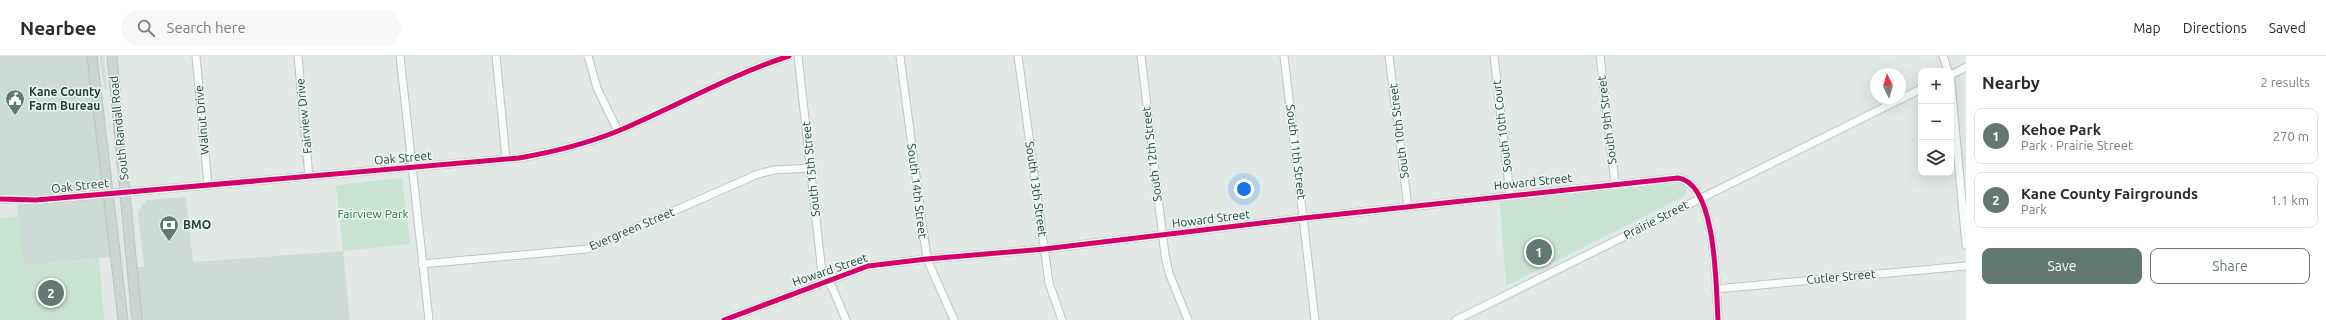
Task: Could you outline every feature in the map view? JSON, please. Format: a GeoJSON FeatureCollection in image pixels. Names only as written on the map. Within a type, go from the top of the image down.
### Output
{"type":"FeatureCollection","features":[{"type":"Feature","properties":{"kind":"main road","name":"South Randall Road"},"geometry":{"type":"LineString","coordinates":[[92,56],[123,320]]}},
{"type":"Feature","properties":{"kind":"main road","name":"South Randall Road"},"geometry":{"type":"LineString","coordinates":[[112,56],[126,191],[137,320]]}},
{"type":"Feature","properties":{"kind":"street","name":"Walnut Drive"},"geometry":{"type":"LineString","coordinates":[[196,56],[208,185]]}},
{"type":"Feature","properties":{"kind":"street","name":"Fairview Drive"},"geometry":{"type":"LineString","coordinates":[[298,56],[309,177]]}},
{"type":"Feature","properties":{"kind":"street"},"geometry":{"type":"LineString","coordinates":[[400,56],[411,168],[429,320]]}},
{"type":"Feature","properties":{"kind":"street"},"geometry":{"type":"LineString","coordinates":[[496,56],[506,160]]}},
{"type":"Feature","properties":{"kind":"street"},"geometry":{"type":"LineString","coordinates":[[588,56],[597,88],[618,131]]}},
{"type":"Feature","properties":{"kind":"street","name":"Oak Street"},"geometry":{"type":"LineString","coordinates":[[0,199],[29,201],[126,191],[506,160],[555,151],[618,131],[742,74],[788,56]]}},
{"type":"Feature","properties":{"kind":"street","name":"South 15th Street"},"geometry":{"type":"LineString","coordinates":[[798,56],[822,273],[828,280],[846,320]]}},
{"type":"Feature","properties":{"kind":"street","name":"South 14th Street"},"geometry":{"type":"LineString","coordinates":[[900,56],[927,259],[954,320]]}},
{"type":"Feature","properties":{"kind":"street","name":"South 13th Street"},"geometry":{"type":"LineString","coordinates":[[1018,56],[1049,283],[1062,320]]}},
{"type":"Feature","properties":{"kind":"street","name":"South 12th Street"},"geometry":{"type":"LineString","coordinates":[[1141,56],[1161,235],[1169,273],[1188,320]]}},
{"type":"Feature","properties":{"kind":"street","name":"South 11th Street"},"geometry":{"type":"LineString","coordinates":[[1284,56],[1315,320]]}},
{"type":"Feature","properties":{"kind":"street","name":"South 10th Street"},"geometry":{"type":"LineString","coordinates":[[1389,56],[1408,207]]}},
{"type":"Feature","properties":{"kind":"street","name":"South 10th Court"},"geometry":{"type":"LineString","coordinates":[[1494,56],[1510,195]]}},
{"type":"Feature","properties":{"kind":"street","name":"South 9th Street"},"geometry":{"type":"LineString","coordinates":[[1600,56],[1614,184]]}},
{"type":"Feature","properties":{"kind":"street"},"geometry":{"type":"LineString","coordinates":[[1943,56],[1947,68]]}},
{"type":"Feature","properties":{"kind":"street"},"geometry":{"type":"LineString","coordinates":[[1954,73],[1966,67]]}},
{"type":"Feature","properties":{"kind":"street","name":"Prairie Street"},"geometry":{"type":"LineString","coordinates":[[1456,320],[1918,91]]}},
{"type":"Feature","properties":{"kind":"street"},"geometry":{"type":"LineString","coordinates":[[1953,104],[1966,245]]}},
{"type":"Feature","properties":{"kind":"street","name":"Evergreen Street"},"geometry":{"type":"LineString","coordinates":[[422,264],[586,249],[758,174],[774,170],[811,168]]}},
{"type":"Feature","properties":{"kind":"street","name":"Howard Street"},"geometry":{"type":"LineString","coordinates":[[724,320],[740,317],[828,280],[868,266],[927,259],[1044,249],[1304,218],[1614,184],[1686,179],[1691,182],[1701,198]]}},
{"type":"Feature","properties":{"kind":"street"},"geometry":{"type":"LineString","coordinates":[[1701,198],[1710,221],[1718,320]]}},
{"type":"Feature","properties":{"kind":"street","name":"Cutler Street"},"geometry":{"type":"LineString","coordinates":[[1716,289],[1966,266]]}},
{"type":"Feature","properties":{"kind":"shaded area"},"geometry":{"type":"Polygon","coordinates":[[[0,56],[88,56],[102,189],[22,198],[0,196],[0,56]]]}},
{"type":"Feature","properties":{"kind":"shaded area"},"geometry":{"type":"Polygon","coordinates":[[[104,196],[111,257],[23,266],[17,205],[104,196]]]}},
{"type":"Feature","properties":{"kind":"shaded area"},"geometry":{"type":"Polygon","coordinates":[[[186,197],[193,262],[343,251],[350,320],[142,320],[136,267],[144,267],[138,212],[146,200],[186,197]]]}},
{"type":"Feature","properties":{"kind":"green space"},"geometry":{"type":"Polygon","coordinates":[[[99,56],[103,56],[107,89],[105,89],[99,56]]]}},
{"type":"Feature","properties":{"kind":"green space","name":"Fairview Park"},"geometry":{"type":"Polygon","coordinates":[[[402,178],[410,244],[343,251],[336,185],[402,178]]]}},
{"type":"Feature","properties":{"kind":"green space"},"geometry":{"type":"Polygon","coordinates":[[[1683,183],[1687,185],[1686,194],[1677,200],[1506,286],[1500,202],[1683,183]]]}},
{"type":"Feature","properties":{"kind":"green space"},"geometry":{"type":"Polygon","coordinates":[[[19,216],[23,266],[99,259],[104,320],[0,320],[0,218],[19,216]]]}},
{"type":"Feature","properties":{"kind":"cycle path"},"geometry":{"type":"LineString","coordinates":[[0,199],[36,200],[519,158],[569,147],[606,136],[745,72],[789,56]]}},
{"type":"Feature","properties":{"kind":"cycle path"},"geometry":{"type":"LineString","coordinates":[[724,320],[868,266],[927,259],[1044,249],[1304,218],[1678,178],[1691,184],[1700,198],[1707,217],[1715,263],[1718,320]]}},
{"type":"Feature","properties":{"kind":"place","name":"Kane County Farm Bureau"},"geometry":{"type":"Point","coordinates":[15,116]}},
{"type":"Feature","properties":{"kind":"place","name":"BMO"},"geometry":{"type":"Point","coordinates":[169,242]}},
{"type":"Feature","properties":{"kind":"place","name":"Kehoe Park"},"geometry":{"type":"Point","coordinates":[1539,252]}},
{"type":"Feature","properties":{"kind":"place","name":"Kane County Fairgrounds"},"geometry":{"type":"Point","coordinates":[51,293]}}]}
